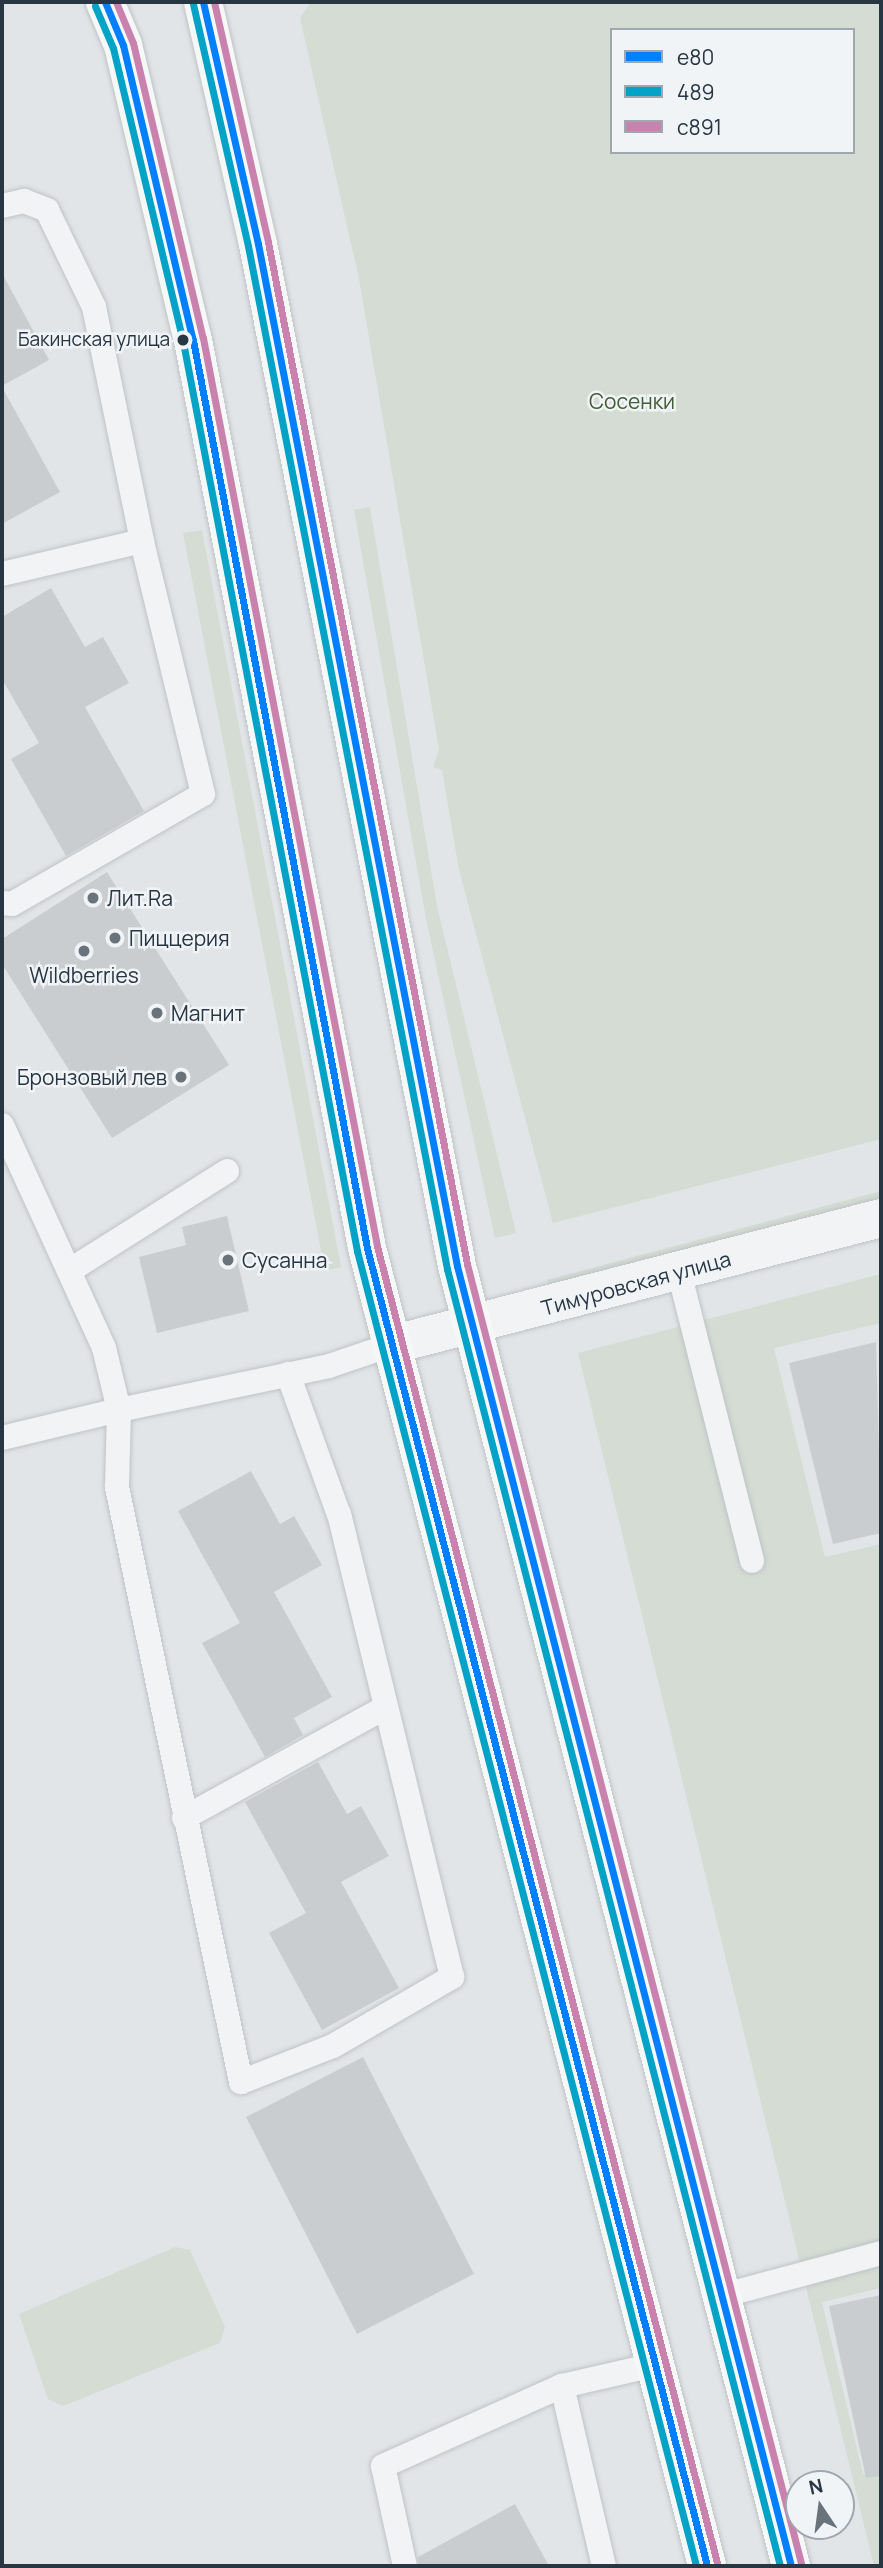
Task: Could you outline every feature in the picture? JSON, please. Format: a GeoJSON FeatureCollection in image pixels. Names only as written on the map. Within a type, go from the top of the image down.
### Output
{"type":"FeatureCollection","features":[{"type":"Feature","properties":{"kind":"main road"},"geometry":{"type":"LineString","coordinates":[[105,2],[123,44],[193,340],[347,1148],[391,1345],[658,2364],[707,2566]]}},
{"type":"Feature","properties":{"kind":"main road"},"geometry":{"type":"LineString","coordinates":[[203,2],[258,244],[390,948],[471,1325],[791,2566]]}},
{"type":"Feature","properties":{"kind":"street","name":"Тимуровская улица"},"geometry":{"type":"LineString","coordinates":[[391,1345],[881,1218]]}},
{"type":"Feature","properties":{"kind":"lane"},"geometry":{"type":"LineString","coordinates":[[2,206],[24,201],[47,210],[94,307],[142,541],[203,794],[12,904],[2,903]]}},
{"type":"Feature","properties":{"kind":"lane"},"geometry":{"type":"LineString","coordinates":[[2,574],[142,541]]}},
{"type":"Feature","properties":{"kind":"lane"},"geometry":{"type":"LineString","coordinates":[[2,1125],[103,1348],[119,1410],[117,1487],[241,2082],[334,2046],[452,1977],[338,1515],[288,1374]]}},
{"type":"Feature","properties":{"kind":"lane"},"geometry":{"type":"LineString","coordinates":[[69,1271],[227,1171]]}},
{"type":"Feature","properties":{"kind":"lane"},"geometry":{"type":"LineString","coordinates":[[679,1272],[752,1561]]}},
{"type":"Feature","properties":{"kind":"lane"},"geometry":{"type":"LineString","coordinates":[[2,1438],[288,1374],[391,1345]]}},
{"type":"Feature","properties":{"kind":"lane"},"geometry":{"type":"LineString","coordinates":[[184,1818],[386,1707]]}},
{"type":"Feature","properties":{"kind":"lane"},"geometry":{"type":"LineString","coordinates":[[721,2295],[881,2253]]}},
{"type":"Feature","properties":{"kind":"lane"},"geometry":{"type":"LineString","coordinates":[[405,2566],[383,2466],[562,2386],[658,2364]]}},
{"type":"Feature","properties":{"kind":"lane"},"geometry":{"type":"LineString","coordinates":[[562,2386],[604,2566]]}},
{"type":"Feature","properties":{"kind":"green space","name":"Сосенки"},"geometry":{"type":"Polygon","coordinates":[[[311,2],[881,2],[881,1139],[553,1223],[459,870],[442,770],[433,767],[439,749],[359,279],[300,18],[311,2]]]}},
{"type":"Feature","properties":{"kind":"green space"},"geometry":{"type":"Polygon","coordinates":[[[370,507],[437,906],[516,1233],[495,1238],[426,919],[354,510],[370,507]]]}},
{"type":"Feature","properties":{"kind":"green space"},"geometry":{"type":"Polygon","coordinates":[[[202,530],[341,1267],[325,1271],[183,533],[202,530]]]}},
{"type":"Feature","properties":{"kind":"green space"},"geometry":{"type":"Polygon","coordinates":[[[881,1191],[881,1203],[549,1291],[547,1280],[881,1191]]]}},
{"type":"Feature","properties":{"kind":"green space"},"geometry":{"type":"Polygon","coordinates":[[[881,1274],[881,1323],[774,1348],[825,1557],[881,1544],[881,2288],[822,2302],[863,2474],[881,2471],[881,2566],[874,2566],[855,2488],[855,2470],[851,2470],[578,1353],[881,1274]]]}},
{"type":"Feature","properties":{"kind":"green space"},"geometry":{"type":"Polygon","coordinates":[[[175,2247],[190,2250],[225,2327],[220,2343],[63,2406],[48,2399],[19,2314],[175,2247]]]}},
{"type":"Feature","properties":{"kind":"building"},"geometry":{"type":"Polygon","coordinates":[[[2,273],[49,360],[2,386],[2,273]]]}},
{"type":"Feature","properties":{"kind":"building"},"geometry":{"type":"Polygon","coordinates":[[[2,387],[60,492],[2,524],[2,387]]]}},
{"type":"Feature","properties":{"kind":"building"},"geometry":{"type":"Polygon","coordinates":[[[51,588],[85,647],[103,637],[129,683],[85,707],[144,811],[66,856],[11,759],[39,743],[2,679],[2,617],[51,588]]]}},
{"type":"Feature","properties":{"kind":"building"},"geometry":{"type":"Polygon","coordinates":[[[107,872],[229,1065],[112,1138],[2,964],[2,939],[107,872]]]}},
{"type":"Feature","properties":{"kind":"building"},"geometry":{"type":"Polygon","coordinates":[[[227,1216],[249,1311],[157,1333],[139,1257],[186,1245],[182,1227],[227,1216]]]}},
{"type":"Feature","properties":{"kind":"building"},"geometry":{"type":"Polygon","coordinates":[[[876,1342],[881,1533],[833,1544],[789,1363],[876,1342]]]}},
{"type":"Feature","properties":{"kind":"building"},"geometry":{"type":"Polygon","coordinates":[[[251,1471],[280,1524],[294,1516],[322,1565],[274,1592],[332,1697],[294,1718],[303,1735],[265,1757],[202,1643],[240,1623],[178,1511],[251,1471]]]}},
{"type":"Feature","properties":{"kind":"building"},"geometry":{"type":"Polygon","coordinates":[[[318,1762],[347,1814],[361,1806],[389,1856],[341,1882],[399,1988],[322,2030],[269,1933],[306,1913],[245,1802],[318,1762]]]}},
{"type":"Feature","properties":{"kind":"building"},"geometry":{"type":"Polygon","coordinates":[[[363,2057],[474,2274],[357,2334],[246,2117],[363,2057]]]}},
{"type":"Feature","properties":{"kind":"building"},"geometry":{"type":"Polygon","coordinates":[[[881,2295],[881,2476],[866,2478],[829,2306],[881,2295]]]}},
{"type":"Feature","properties":{"kind":"building"},"geometry":{"type":"Polygon","coordinates":[[[515,2504],[549,2566],[419,2566],[418,2557],[515,2504]]]}},
{"type":"Feature","properties":{"kind":"transit line","name":"е80"},"geometry":{"type":"LineString","coordinates":[[105,2],[123,45],[193,340],[367,1248],[707,2566]]}},
{"type":"Feature","properties":{"kind":"transit line","name":"с891"},"geometry":{"type":"LineString","coordinates":[[116,2],[133,43],[203,338],[377,1246],[717,2563]]}},
{"type":"Feature","properties":{"kind":"transit line","name":"е80"},"geometry":{"type":"LineString","coordinates":[[203,2],[258,244],[457,1266],[791,2566]]}},
{"type":"Feature","properties":{"kind":"transit line","name":"с891"},"geometry":{"type":"LineString","coordinates":[[214,2],[268,242],[467,1264],[801,2563]]}},
{"type":"Feature","properties":{"kind":"transit line","name":"489"},"geometry":{"type":"LineString","coordinates":[[193,4],[248,246],[447,1269],[780,2566]]}},
{"type":"Feature","properties":{"kind":"transit line","name":"489"},"geometry":{"type":"LineString","coordinates":[[95,6],[113,48],[183,342],[357,1251],[696,2566]]}},
{"type":"Feature","properties":{"kind":"place","name":"Бакинская улица"},"geometry":{"type":"Point","coordinates":[183,340]}},
{"type":"Feature","properties":{"kind":"place","name":"Лит.Ra"},"geometry":{"type":"Point","coordinates":[93,898]}},
{"type":"Feature","properties":{"kind":"place","name":"Пиццерия"},"geometry":{"type":"Point","coordinates":[115,938]}},
{"type":"Feature","properties":{"kind":"place","name":"Wildberries"},"geometry":{"type":"Point","coordinates":[84,951]}},
{"type":"Feature","properties":{"kind":"place","name":"Магнит"},"geometry":{"type":"Point","coordinates":[157,1013]}},
{"type":"Feature","properties":{"kind":"place","name":"Бронзовый лев"},"geometry":{"type":"Point","coordinates":[181,1077]}},
{"type":"Feature","properties":{"kind":"place","name":"Сусанна"},"geometry":{"type":"Point","coordinates":[228,1260]}}]}
